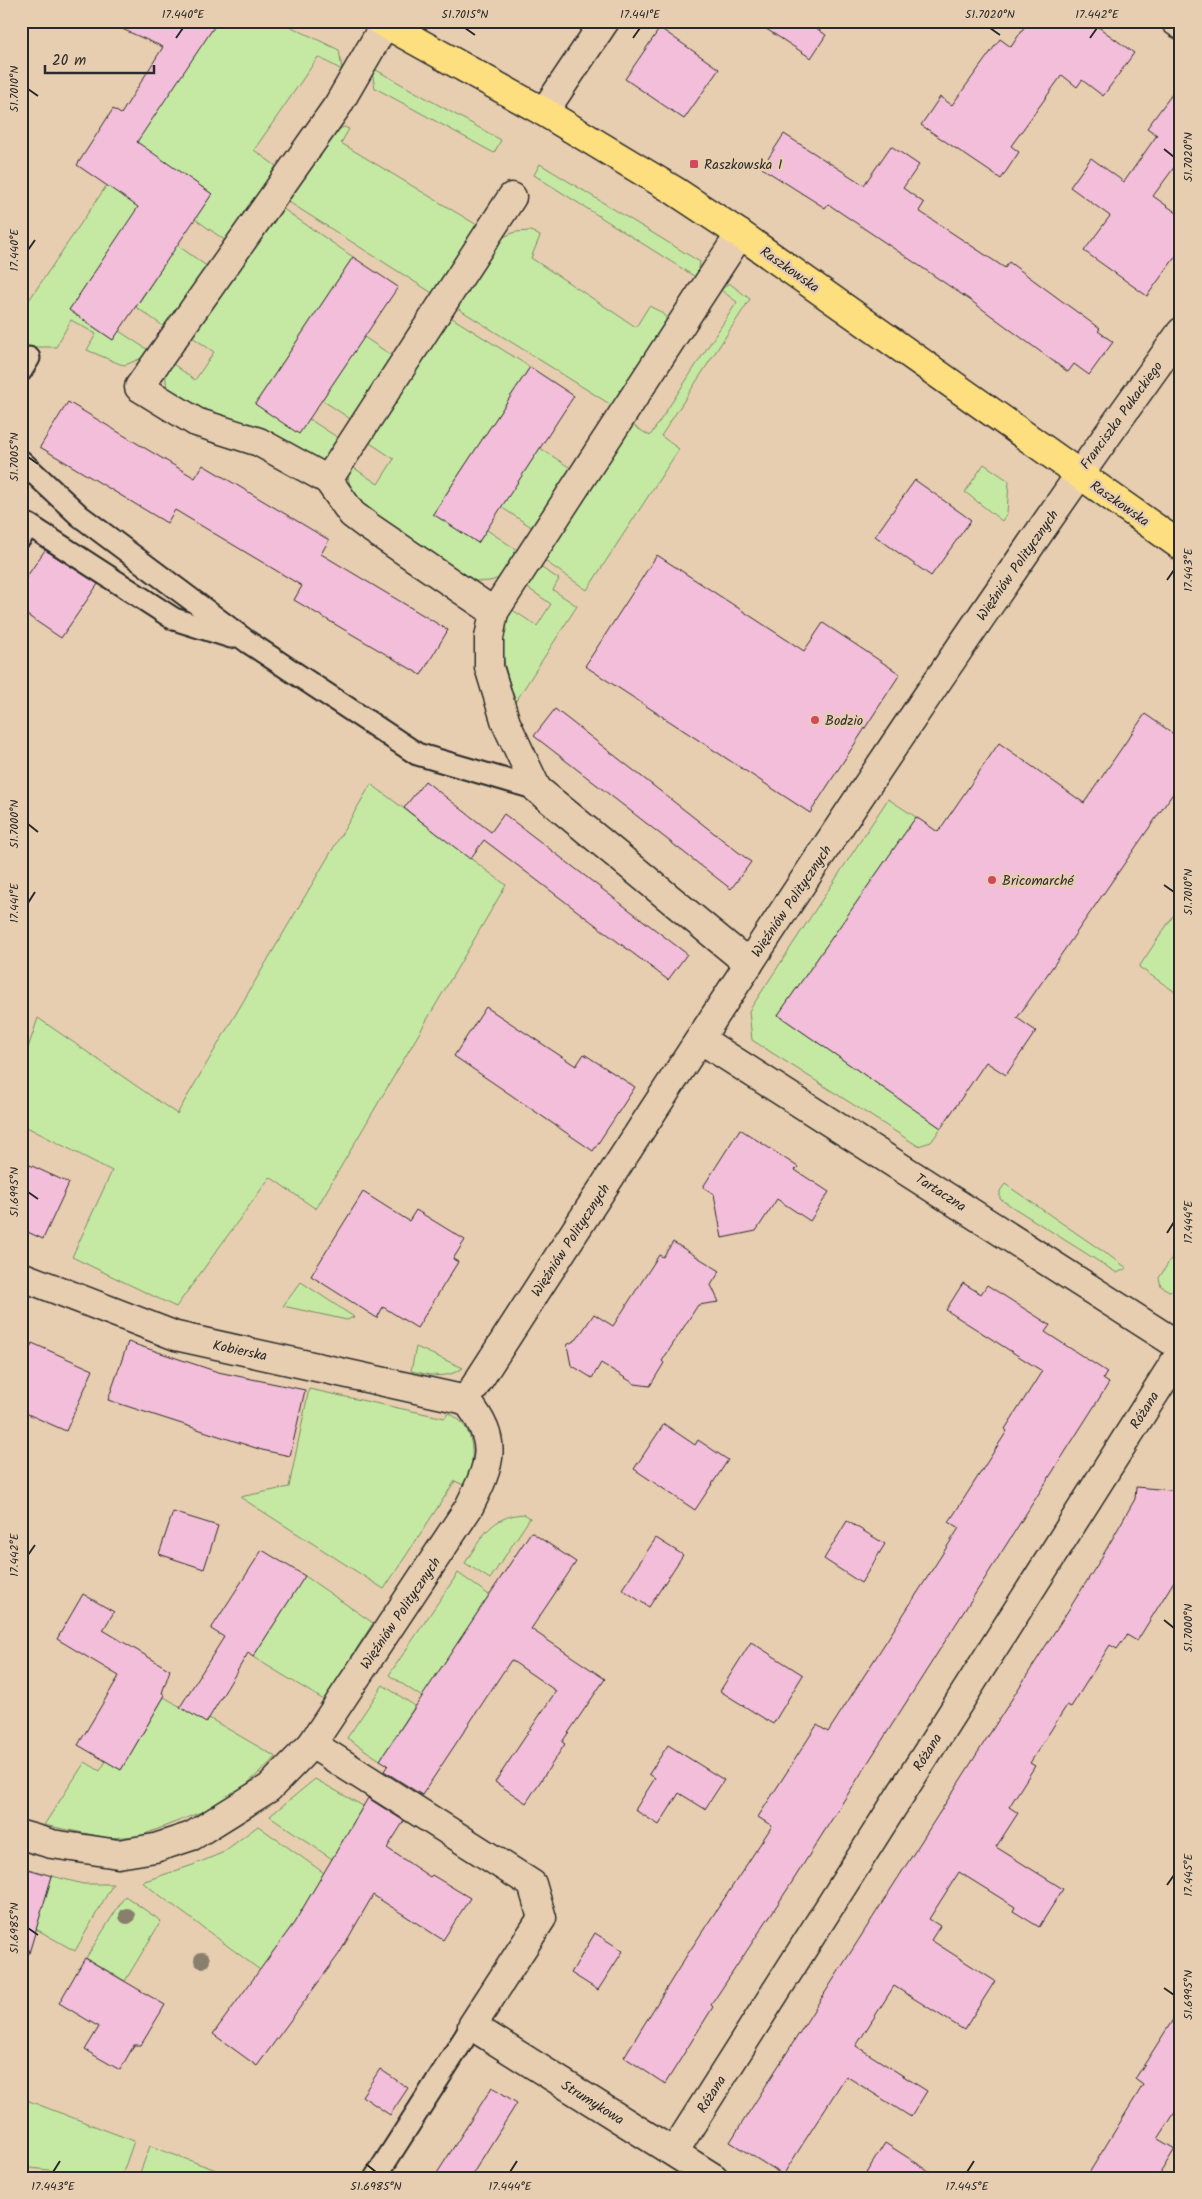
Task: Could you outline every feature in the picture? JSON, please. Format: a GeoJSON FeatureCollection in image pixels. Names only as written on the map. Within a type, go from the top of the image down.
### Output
{"type":"FeatureCollection","features":[{"type":"Feature","properties":{"kind":"main road","name":"Raszkowska"},"geometry":{"type":"LineString","coordinates":[[382,22],[544,112],[675,191],[740,234],[1181,546]]}},
{"type":"Feature","properties":{"kind":"street"},"geometry":{"type":"LineString","coordinates":[[544,112],[605,21]]}},
{"type":"Feature","properties":{"kind":"street"},"geometry":{"type":"LineString","coordinates":[[1175,21],[1181,25]]}},
{"type":"Feature","properties":{"kind":"street"},"geometry":{"type":"LineString","coordinates":[[382,22],[338,105],[139,387],[196,422],[259,442],[328,480],[352,514],[494,612]]}},
{"type":"Feature","properties":{"kind":"street"},"geometry":{"type":"LineString","coordinates":[[328,480],[512,197]]}},
{"type":"Feature","properties":{"kind":"street"},"geometry":{"type":"LineString","coordinates":[[740,234],[494,612],[489,638],[489,666],[506,723],[537,789],[749,964]]}},
{"type":"Feature","properties":{"kind":"street","name":"Franciszka Pukackiego"},"geometry":{"type":"LineString","coordinates":[[1079,474],[1181,332]]}},
{"type":"Feature","properties":{"kind":"street","name":"Więźniów Politycznych"},"geometry":{"type":"LineString","coordinates":[[21,1835],[52,1844],[118,1854],[175,1843],[200,1831],[269,1788],[312,1744],[470,1508],[487,1471],[489,1447],[482,1420],[466,1400],[749,964],[1079,474]]}},
{"type":"Feature","properties":{"kind":"street","name":"Tartaczna"},"geometry":{"type":"LineString","coordinates":[[700,1039],[1181,1347]]}},
{"type":"Feature","properties":{"kind":"street","name":"Kobierska"},"geometry":{"type":"LineString","coordinates":[[21,1276],[176,1336],[466,1400]]}},
{"type":"Feature","properties":{"kind":"street","name":"Różana"},"geometry":{"type":"LineString","coordinates":[[674,2152],[1181,1352]]}},
{"type":"Feature","properties":{"kind":"street"},"geometry":{"type":"LineString","coordinates":[[312,1744],[532,1884],[542,1918],[472,2026]]}},
{"type":"Feature","properties":{"kind":"street","name":"Strumykowa"},"geometry":{"type":"LineString","coordinates":[[472,2026],[714,2178]]}},
{"type":"Feature","properties":{"kind":"lane"},"geometry":{"type":"LineString","coordinates":[[21,461],[80,516],[248,642],[417,754],[537,789]]}},
{"type":"Feature","properties":{"kind":"lane"},"geometry":{"type":"LineString","coordinates":[[21,537],[29,525],[174,619],[248,642]]}},
{"type":"Feature","properties":{"kind":"lane"},"geometry":{"type":"LineString","coordinates":[[375,2178],[472,2026]]}},
{"type":"Feature","properties":{"kind":"green space"},"geometry":{"type":"Polygon","coordinates":[[[218,21],[279,21],[339,50],[342,70],[318,57],[254,150],[276,166],[226,241],[195,219],[212,194],[168,164],[69,310],[113,340],[119,331],[151,352],[149,355],[125,365],[87,350],[96,334],[71,320],[56,347],[21,347],[21,312],[218,21]]]}},
{"type":"Feature","properties":{"kind":"green space"},"geometry":{"type":"Polygon","coordinates":[[[376,70],[501,140],[494,153],[375,88],[372,72],[376,70]]]}},
{"type":"Feature","properties":{"kind":"green space"},"geometry":{"type":"Polygon","coordinates":[[[344,127],[349,129],[341,143],[482,228],[437,296],[281,197],[323,137],[344,127]]]}},
{"type":"Feature","properties":{"kind":"green space"},"geometry":{"type":"Polygon","coordinates":[[[540,164],[700,262],[697,278],[534,175],[540,164]]]}},
{"type":"Feature","properties":{"kind":"green space"},"geometry":{"type":"Polygon","coordinates":[[[276,204],[353,257],[255,404],[309,419],[343,441],[326,459],[314,462],[238,432],[198,413],[171,395],[166,383],[169,361],[195,380],[214,352],[188,334],[276,204]]]}},
{"type":"Feature","properties":{"kind":"green space"},"geometry":{"type":"Polygon","coordinates":[[[531,231],[540,236],[531,258],[636,327],[649,306],[661,312],[666,318],[666,328],[616,408],[454,306],[501,238],[515,232],[531,231]]]}},
{"type":"Feature","properties":{"kind":"green space"},"geometry":{"type":"Polygon","coordinates":[[[177,245],[208,267],[166,328],[136,307],[177,245]]]}},
{"type":"Feature","properties":{"kind":"green space"},"geometry":{"type":"Polygon","coordinates":[[[729,283],[750,299],[661,436],[679,449],[587,590],[542,559],[629,423],[650,436],[737,302],[721,290],[729,283]]]}},
{"type":"Feature","properties":{"kind":"green space"},"geometry":{"type":"Polygon","coordinates":[[[449,316],[530,367],[433,514],[478,543],[487,530],[523,554],[502,576],[489,581],[472,580],[394,531],[373,514],[357,497],[349,481],[351,466],[378,484],[394,459],[367,441],[449,316]]]}},
{"type":"Feature","properties":{"kind":"green space"},"geometry":{"type":"Polygon","coordinates":[[[364,337],[397,359],[355,422],[322,400],[364,337]]]}},
{"type":"Feature","properties":{"kind":"green space"},"geometry":{"type":"Polygon","coordinates":[[[540,448],[575,471],[536,530],[501,507],[540,448]]]}},
{"type":"Feature","properties":{"kind":"green space"},"geometry":{"type":"Polygon","coordinates":[[[984,464],[1009,481],[1007,513],[1002,521],[965,492],[984,464]]]}},
{"type":"Feature","properties":{"kind":"green space"},"geometry":{"type":"Polygon","coordinates":[[[537,565],[559,579],[553,590],[577,606],[516,701],[505,667],[503,632],[511,609],[537,626],[551,604],[525,586],[537,565]]]}},
{"type":"Feature","properties":{"kind":"green space"},"geometry":{"type":"Polygon","coordinates":[[[371,784],[506,885],[316,1209],[270,1177],[176,1307],[72,1257],[112,1171],[21,1124],[21,1069],[38,1018],[177,1114],[371,784]]]}},
{"type":"Feature","properties":{"kind":"green space"},"geometry":{"type":"Polygon","coordinates":[[[888,799],[916,817],[778,1015],[941,1128],[931,1142],[918,1146],[752,1040],[749,1011],[888,799]]]}},
{"type":"Feature","properties":{"kind":"green space"},"geometry":{"type":"Polygon","coordinates":[[[1181,904],[1181,996],[1139,967],[1181,904]]]}},
{"type":"Feature","properties":{"kind":"green space"},"geometry":{"type":"Polygon","coordinates":[[[1005,1184],[1127,1268],[1117,1273],[1000,1199],[1000,1191],[1005,1184]]]}},
{"type":"Feature","properties":{"kind":"green space"},"geometry":{"type":"Polygon","coordinates":[[[1181,1243],[1181,1288],[1169,1291],[1161,1286],[1159,1278],[1181,1243]]]}},
{"type":"Feature","properties":{"kind":"green space"},"geometry":{"type":"Polygon","coordinates":[[[301,1282],[354,1317],[347,1320],[283,1306],[301,1282]]]}},
{"type":"Feature","properties":{"kind":"green space"},"geometry":{"type":"Polygon","coordinates":[[[416,1347],[463,1368],[444,1375],[411,1371],[416,1347]]]}},
{"type":"Feature","properties":{"kind":"green space"},"geometry":{"type":"Polygon","coordinates":[[[309,1389],[445,1418],[448,1413],[465,1426],[469,1435],[472,1455],[466,1486],[455,1481],[384,1589],[240,1497],[289,1487],[309,1389]]]}},
{"type":"Feature","properties":{"kind":"green space"},"geometry":{"type":"Polygon","coordinates":[[[524,1514],[530,1518],[490,1579],[465,1563],[482,1537],[495,1524],[503,1519],[524,1514]]]}},
{"type":"Feature","properties":{"kind":"green space"},"geometry":{"type":"Polygon","coordinates":[[[458,1573],[489,1595],[422,1697],[389,1675],[458,1573]]]}},
{"type":"Feature","properties":{"kind":"green space"},"geometry":{"type":"Polygon","coordinates":[[[305,1576],[373,1623],[324,1700],[253,1657],[305,1576]]]}},
{"type":"Feature","properties":{"kind":"green space"},"geometry":{"type":"Polygon","coordinates":[[[383,1685],[415,1706],[380,1760],[347,1738],[383,1685]]]}},
{"type":"Feature","properties":{"kind":"green space"},"geometry":{"type":"Polygon","coordinates":[[[164,1697],[206,1722],[209,1718],[276,1757],[247,1784],[219,1805],[140,1836],[108,1838],[44,1825],[85,1762],[100,1771],[106,1761],[121,1770],[164,1697]]]}},
{"type":"Feature","properties":{"kind":"green space"},"geometry":{"type":"Polygon","coordinates":[[[315,1779],[363,1806],[332,1859],[270,1816],[315,1779]]]}},
{"type":"Feature","properties":{"kind":"green space"},"geometry":{"type":"Polygon","coordinates":[[[258,1826],[324,1873],[294,1923],[260,1970],[142,1882],[222,1853],[258,1826]]]}},
{"type":"Feature","properties":{"kind":"green space"},"geometry":{"type":"Polygon","coordinates":[[[52,1876],[83,1884],[113,1884],[75,1951],[36,1929],[52,1876]]]}},
{"type":"Feature","properties":{"kind":"green space"},"geometry":{"type":"Polygon","coordinates":[[[125,1896],[161,1921],[125,1981],[86,1958],[125,1896]]]}},
{"type":"Feature","properties":{"kind":"green space"},"geometry":{"type":"Polygon","coordinates":[[[21,2098],[134,2141],[121,2178],[21,2167],[21,2098]]]}},
{"type":"Feature","properties":{"kind":"green space"},"geometry":{"type":"Polygon","coordinates":[[[150,2146],[238,2178],[138,2178],[150,2146]]]}},
{"type":"Feature","properties":{"kind":"building"},"geometry":{"type":"Polygon","coordinates":[[[104,21],[218,21],[137,142],[212,194],[113,340],[69,310],[138,207],[77,165],[113,109],[121,114],[163,47],[104,21]]]}},
{"type":"Feature","properties":{"kind":"building"},"geometry":{"type":"Polygon","coordinates":[[[754,21],[806,21],[826,35],[811,58],[754,21]]]}},
{"type":"Feature","properties":{"kind":"building"},"geometry":{"type":"Polygon","coordinates":[[[1028,21],[1090,21],[1134,53],[1103,96],[1082,80],[1077,87],[1062,75],[1011,146],[1019,152],[1001,179],[921,125],[940,97],[952,105],[1000,39],[1011,47],[1028,21]]]}},
{"type":"Feature","properties":{"kind":"building"},"geometry":{"type":"Polygon","coordinates":[[[660,28],[719,69],[684,119],[625,79],[660,28]]]}},
{"type":"Feature","properties":{"kind":"building"},"geometry":{"type":"Polygon","coordinates":[[[1181,82],[1181,158],[1153,196],[1181,216],[1181,249],[1147,296],[1084,251],[1110,216],[1070,187],[1091,158],[1124,182],[1157,135],[1147,128],[1181,82]]]}},
{"type":"Feature","properties":{"kind":"building"},"geometry":{"type":"Polygon","coordinates":[[[784,134],[864,185],[891,146],[919,165],[903,188],[924,203],[919,211],[1005,268],[1009,262],[1100,329],[1098,331],[1113,342],[1089,375],[1074,364],[1068,372],[970,300],[828,204],[825,208],[762,168],[784,134]]]}},
{"type":"Feature","properties":{"kind":"building"},"geometry":{"type":"Polygon","coordinates":[[[353,257],[398,287],[299,434],[255,404],[353,257]]]}},
{"type":"Feature","properties":{"kind":"building"},"geometry":{"type":"Polygon","coordinates":[[[530,367],[574,396],[478,543],[433,514],[530,367]]]}},
{"type":"Feature","properties":{"kind":"building"},"geometry":{"type":"Polygon","coordinates":[[[68,402],[195,478],[203,465],[329,540],[321,554],[448,630],[421,675],[294,600],[302,586],[175,510],[167,523],[40,447],[68,402]]]}},
{"type":"Feature","properties":{"kind":"building"},"geometry":{"type":"Polygon","coordinates":[[[915,480],[971,520],[931,576],[875,536],[915,480]]]}},
{"type":"Feature","properties":{"kind":"building"},"geometry":{"type":"Polygon","coordinates":[[[45,550],[98,584],[61,638],[21,611],[21,585],[45,550]]]}},
{"type":"Feature","properties":{"kind":"building"},"geometry":{"type":"Polygon","coordinates":[[[657,555],[804,651],[823,623],[900,674],[810,813],[585,666],[657,555]]]}},
{"type":"Feature","properties":{"kind":"building"},"geometry":{"type":"Polygon","coordinates":[[[555,709],[751,862],[731,889],[534,736],[555,709]]]}},
{"type":"Feature","properties":{"kind":"building","name":"Bricomarché"},"geometry":{"type":"Polygon","coordinates":[[[1145,714],[1181,739],[1181,782],[1017,1018],[1036,1031],[1006,1075],[986,1062],[941,1128],[778,1015],[916,817],[938,832],[999,743],[1084,803],[1145,714]]]}},
{"type":"Feature","properties":{"kind":"building"},"geometry":{"type":"Polygon","coordinates":[[[425,781],[491,832],[504,814],[687,954],[668,980],[484,840],[470,859],[404,808],[425,781]]]}},
{"type":"Feature","properties":{"kind":"building"},"geometry":{"type":"Polygon","coordinates":[[[486,1007],[576,1066],[584,1054],[635,1087],[593,1151],[454,1056],[486,1007]]]}},
{"type":"Feature","properties":{"kind":"building"},"geometry":{"type":"Polygon","coordinates":[[[740,1129],[798,1167],[795,1170],[829,1192],[810,1221],[777,1199],[756,1231],[722,1238],[714,1194],[703,1187],[740,1129]]]}},
{"type":"Feature","properties":{"kind":"building"},"geometry":{"type":"Polygon","coordinates":[[[21,1161],[69,1183],[43,1239],[21,1229],[21,1161]]]}},
{"type":"Feature","properties":{"kind":"building"},"geometry":{"type":"Polygon","coordinates":[[[363,1192],[409,1221],[416,1210],[465,1240],[453,1259],[458,1262],[417,1328],[383,1307],[377,1318],[311,1276],[363,1192]]]}},
{"type":"Feature","properties":{"kind":"building"},"geometry":{"type":"Polygon","coordinates":[[[673,1242],[720,1271],[711,1285],[719,1302],[698,1305],[662,1361],[664,1363],[650,1386],[635,1384],[601,1363],[592,1378],[571,1365],[567,1345],[577,1339],[594,1314],[613,1326],[659,1255],[663,1257],[673,1242]]]}},
{"type":"Feature","properties":{"kind":"building"},"geometry":{"type":"Polygon","coordinates":[[[963,1283],[981,1294],[987,1285],[1050,1325],[1045,1332],[1107,1372],[1103,1379],[1109,1383],[787,1890],[711,2005],[713,2007],[665,2084],[624,2057],[687,1955],[772,1826],[758,1817],[817,1725],[828,1732],[959,1528],[949,1522],[1007,1431],[1005,1429],[1042,1371],[946,1310],[963,1283]]]}},
{"type":"Feature","properties":{"kind":"building"},"geometry":{"type":"Polygon","coordinates":[[[128,1342],[218,1372],[305,1390],[290,1456],[262,1450],[108,1400],[128,1342]]]}},
{"type":"Feature","properties":{"kind":"building"},"geometry":{"type":"Polygon","coordinates":[[[32,1343],[93,1370],[66,1431],[21,1411],[21,1369],[32,1343]]]}},
{"type":"Feature","properties":{"kind":"building"},"geometry":{"type":"Polygon","coordinates":[[[664,1424],[695,1445],[698,1440],[728,1460],[695,1510],[634,1469],[664,1424]]]}},
{"type":"Feature","properties":{"kind":"building"},"geometry":{"type":"Polygon","coordinates":[[[1136,1487],[1181,1491],[1181,1570],[1137,1641],[1127,1635],[1117,1649],[1110,1645],[1071,1707],[1067,1705],[1030,1763],[1035,1766],[1009,1807],[1018,1813],[996,1847],[1063,1889],[1039,1927],[1013,1911],[1015,1907],[959,1872],[929,1919],[940,1926],[931,1940],[995,1981],[964,2030],[894,1986],[856,2046],[927,2091],[911,2117],[846,2076],[783,2175],[730,2142],[1099,1562],[1135,1499],[1136,1487]]]}},
{"type":"Feature","properties":{"kind":"building"},"geometry":{"type":"Polygon","coordinates":[[[173,1512],[218,1526],[204,1569],[159,1554],[173,1512]]]}},
{"type":"Feature","properties":{"kind":"building"},"geometry":{"type":"Polygon","coordinates":[[[847,1521],[885,1544],[861,1583],[824,1559],[847,1521]]]}},
{"type":"Feature","properties":{"kind":"building"},"geometry":{"type":"Polygon","coordinates":[[[531,1532],[576,1562],[531,1629],[605,1679],[562,1742],[565,1744],[526,1803],[495,1782],[556,1691],[511,1660],[422,1795],[384,1771],[388,1765],[380,1760],[531,1532]]]}},
{"type":"Feature","properties":{"kind":"building"},"geometry":{"type":"Polygon","coordinates":[[[656,1538],[683,1555],[649,1607],[622,1589],[656,1538]]]}},
{"type":"Feature","properties":{"kind":"building"},"geometry":{"type":"Polygon","coordinates":[[[262,1550],[305,1576],[253,1657],[248,1653],[206,1723],[180,1707],[224,1637],[211,1629],[262,1550]]]}},
{"type":"Feature","properties":{"kind":"building"},"geometry":{"type":"Polygon","coordinates":[[[83,1594],[114,1612],[103,1630],[170,1670],[162,1693],[165,1695],[121,1770],[78,1745],[119,1676],[57,1639],[83,1594]]]}},
{"type":"Feature","properties":{"kind":"building"},"geometry":{"type":"Polygon","coordinates":[[[751,1642],[803,1675],[773,1724],[720,1691],[751,1642]]]}},
{"type":"Feature","properties":{"kind":"building"},"geometry":{"type":"Polygon","coordinates":[[[668,1745],[724,1780],[705,1809],[679,1793],[659,1825],[635,1810],[655,1778],[649,1774],[668,1745]]]}},
{"type":"Feature","properties":{"kind":"building"},"geometry":{"type":"Polygon","coordinates":[[[368,1798],[404,1821],[387,1848],[430,1877],[432,1875],[470,1898],[443,1940],[373,1895],[339,1954],[257,2066],[213,2034],[294,1923],[368,1798]]]}},
{"type":"Feature","properties":{"kind":"building"},"geometry":{"type":"Polygon","coordinates":[[[21,1867],[52,1876],[29,1953],[21,1952],[21,1867]]]}},
{"type":"Feature","properties":{"kind":"building"},"geometry":{"type":"Polygon","coordinates":[[[595,1933],[623,1951],[598,1990],[571,1973],[595,1933]]]}},
{"type":"Feature","properties":{"kind":"building"},"geometry":{"type":"Polygon","coordinates":[[[85,1958],[165,2005],[141,2045],[134,2045],[120,2070],[85,2050],[99,2027],[59,2003],[85,1958]]]}},
{"type":"Feature","properties":{"kind":"building"},"geometry":{"type":"Polygon","coordinates":[[[1181,2007],[1181,2103],[1158,2139],[1175,2149],[1157,2178],[1086,2178],[1143,2085],[1135,2079],[1181,2007]]]}},
{"type":"Feature","properties":{"kind":"building"},"geometry":{"type":"Polygon","coordinates":[[[380,2069],[408,2088],[390,2115],[362,2096],[380,2069]]]}},
{"type":"Feature","properties":{"kind":"building"},"geometry":{"type":"Polygon","coordinates":[[[492,2087],[517,2103],[470,2178],[434,2178],[492,2087]]]}},
{"type":"Feature","properties":{"kind":"building"},"geometry":{"type":"Polygon","coordinates":[[[885,2143],[940,2178],[863,2178],[885,2143]]]}},
{"type":"Feature","properties":{"kind":"place","name":"Raszkowska I"},"geometry":{"type":"Point","coordinates":[694,164]}},
{"type":"Feature","properties":{"kind":"place","name":"Bodzio"},"geometry":{"type":"Point","coordinates":[815,720]}},
{"type":"Feature","properties":{"kind":"place","name":"Bricomarché"},"geometry":{"type":"Point","coordinates":[992,880]}}]}
